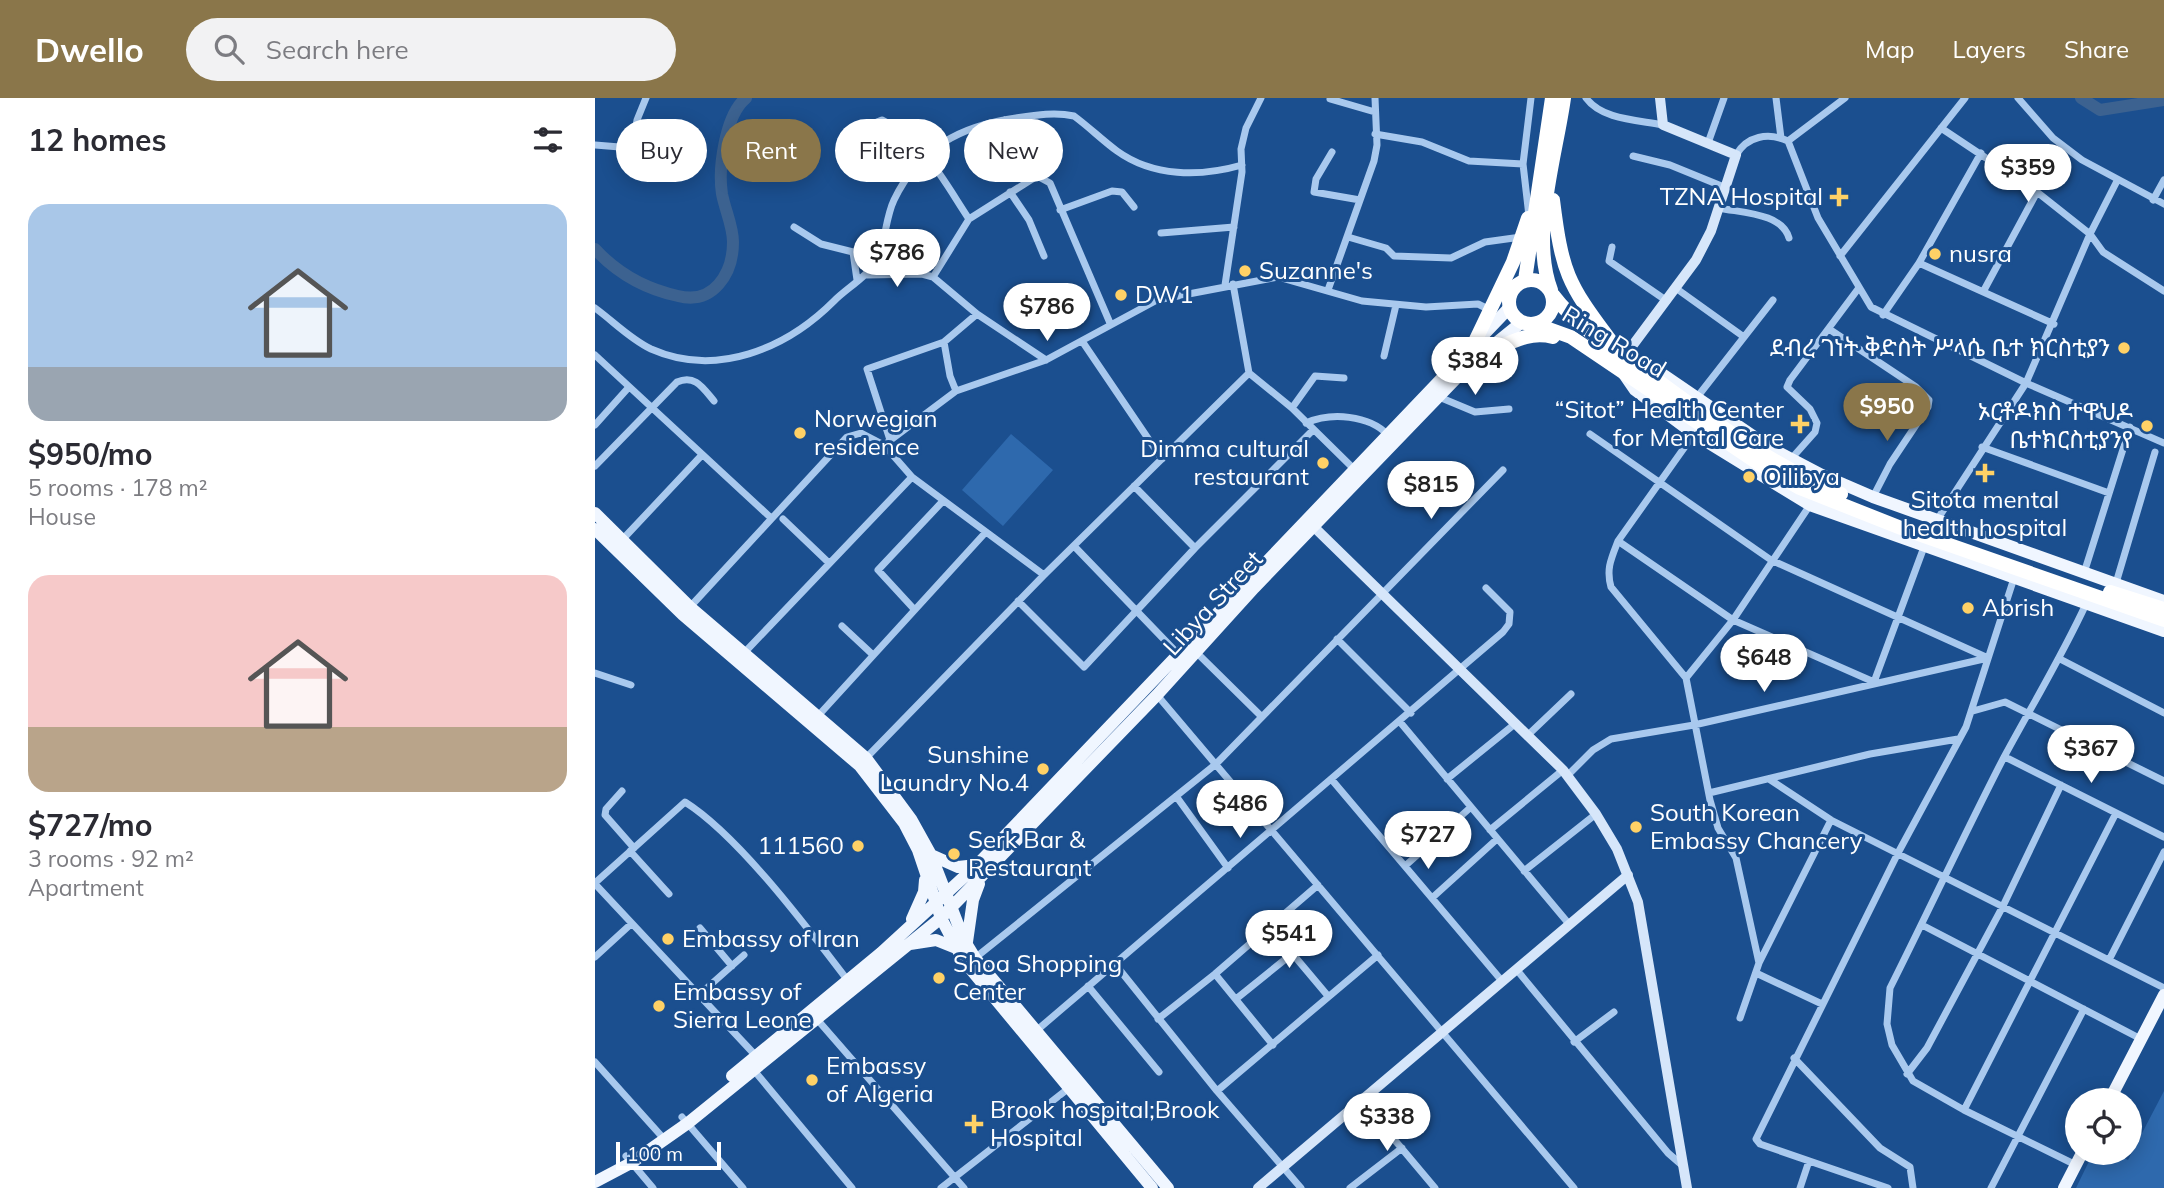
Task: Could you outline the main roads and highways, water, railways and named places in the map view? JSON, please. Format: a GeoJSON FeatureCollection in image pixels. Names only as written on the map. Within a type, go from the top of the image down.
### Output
{"type":"FeatureCollection","features":[{"type":"Feature","properties":{"kind":"highway"},"geometry":{"type":"LineString","coordinates":[[1525,280],[1552,98]]}},
{"type":"Feature","properties":{"kind":"highway","name":"Ring Road"},"geometry":{"type":"LineString","coordinates":[[1564,98],[1542,255],[1552,293],[1572,318],[1624,361],[1771,472],[1800,488],[1901,527],[2164,620]]}},
{"type":"Feature","properties":{"kind":"highway"},"geometry":{"type":"LineString","coordinates":[[1551,182],[1563,267],[1582,305],[1624,361]]}},
{"type":"Feature","properties":{"kind":"highway"},"geometry":{"type":"LineString","coordinates":[[1476,353],[1490,310],[1513,262],[1537,194]]}},
{"type":"Feature","properties":{"kind":"highway"},"geometry":{"type":"LineString","coordinates":[[1537,279],[1552,293],[1550,314],[1529,323],[1509,308],[1513,288],[1525,280],[1537,279]]}},
{"type":"Feature","properties":{"kind":"highway","name":"Ring Road"},"geometry":{"type":"LineString","coordinates":[[1529,323],[1555,329],[1591,350],[1624,361],[1766,457],[1821,486],[1871,507],[2164,609]]}},
{"type":"Feature","properties":{"kind":"highway"},"geometry":{"type":"LineString","coordinates":[[1476,353],[1515,339],[1540,334],[1591,350]]}},
{"type":"Feature","properties":{"kind":"main road","name":"Libya Street"},"geometry":{"type":"LineString","coordinates":[[946,899],[1182,658],[1357,473],[1439,397],[1509,308]]}},
{"type":"Feature","properties":{"kind":"main road","name":"Libya Street"},"geometry":{"type":"LineString","coordinates":[[946,899],[980,879],[1157,695],[1182,658],[1196,652],[1314,527],[1389,435],[1476,353],[1529,323]]}},
{"type":"Feature","properties":{"kind":"main road"},"geometry":{"type":"LineString","coordinates":[[2164,600],[1873,497],[1790,460],[1646,363],[1624,361],[1626,381],[1635,390],[1695,434],[1810,505],[2164,631]]}},
{"type":"Feature","properties":{"kind":"main road"},"geometry":{"type":"LineString","coordinates":[[595,513],[686,611],[744,653],[866,758],[911,819],[931,855],[962,947]]}},
{"type":"Feature","properties":{"kind":"main road"},"geometry":{"type":"LineString","coordinates":[[595,529],[860,766],[904,823],[925,873],[946,899]]}},
{"type":"Feature","properties":{"kind":"main road"},"geometry":{"type":"LineString","coordinates":[[931,855],[958,867],[977,865]]}},
{"type":"Feature","properties":{"kind":"main road"},"geometry":{"type":"LineString","coordinates":[[906,929],[924,892],[925,873]]}},
{"type":"Feature","properties":{"kind":"main road"},"geometry":{"type":"LineString","coordinates":[[962,947],[980,879]]}},
{"type":"Feature","properties":{"kind":"main road"},"geometry":{"type":"LineString","coordinates":[[595,1182],[663,1137],[850,984],[941,918],[946,899]]}},
{"type":"Feature","properties":{"kind":"main road"},"geometry":{"type":"LineString","coordinates":[[850,984],[906,929],[946,899]]}},
{"type":"Feature","properties":{"kind":"main road"},"geometry":{"type":"LineString","coordinates":[[941,918],[1031,1035],[1168,1188]]}},
{"type":"Feature","properties":{"kind":"main road"},"geometry":{"type":"LineString","coordinates":[[904,946],[936,940],[962,947],[975,958],[1069,1088],[1152,1188]]}},
{"type":"Feature","properties":{"kind":"main road"},"geometry":{"type":"LineString","coordinates":[[2116,1088],[2164,995]]}},
{"type":"Feature","properties":{"kind":"main road"},"geometry":{"type":"LineString","coordinates":[[595,1174],[628,1159]]}},
{"type":"Feature","properties":{"kind":"main road"},"geometry":{"type":"LineString","coordinates":[[2064,1188],[2076,1165]]}},
{"type":"Feature","properties":{"kind":"waterway"},"geometry":{"type":"LineString","coordinates":[[595,249],[622,273],[666,293],[690,298],[701,296],[719,284],[729,265],[733,242],[722,194],[722,157],[728,129],[746,98]]}},
{"type":"Feature","properties":{"kind":"waterway"},"geometry":{"type":"LineString","coordinates":[[2081,98],[2100,110],[2164,100]]}},
{"type":"Feature","properties":{"kind":"place","name":"TZNA Hospital"},"geometry":{"type":"Point","coordinates":[1839,197]}},
{"type":"Feature","properties":{"kind":"place","name":"nusra"},"geometry":{"type":"Point","coordinates":[1935,254]}},
{"type":"Feature","properties":{"kind":"place","name":"Suzanne's"},"geometry":{"type":"Point","coordinates":[1245,271]}},
{"type":"Feature","properties":{"kind":"place","name":"DW1"},"geometry":{"type":"Point","coordinates":[1121,295]}},
{"type":"Feature","properties":{"kind":"place","name":"ደብረ ገነት ቅድስት ሥላሴ ቤተ ክርስቲያን"},"geometry":{"type":"Point","coordinates":[2124,348]}},
{"type":"Feature","properties":{"kind":"place","name":"“Sitot” Health Center for Mental Care"},"geometry":{"type":"Point","coordinates":[1800,424]}},
{"type":"Feature","properties":{"kind":"place","name":"ኦርቶዶክስ ተዋህዶ ቤተክርስቲያንየ"},"geometry":{"type":"Point","coordinates":[2147,426]}},
{"type":"Feature","properties":{"kind":"place","name":"Norwegian residence"},"geometry":{"type":"Point","coordinates":[800,433]}},
{"type":"Feature","properties":{"kind":"place","name":"Dimma cultural restaurant"},"geometry":{"type":"Point","coordinates":[1323,463]}},
{"type":"Feature","properties":{"kind":"place","name":"Sitota mental health hospital"},"geometry":{"type":"Point","coordinates":[1985,473]}},
{"type":"Feature","properties":{"kind":"place","name":"Oilibya"},"geometry":{"type":"Point","coordinates":[1749,477]}},
{"type":"Feature","properties":{"kind":"place","name":"Abrish"},"geometry":{"type":"Point","coordinates":[1968,608]}},
{"type":"Feature","properties":{"kind":"place","name":"Sunshine Laundry No.4"},"geometry":{"type":"Point","coordinates":[1043,769]}},
{"type":"Feature","properties":{"kind":"place","name":"South Korean Embassy Chancery"},"geometry":{"type":"Point","coordinates":[1636,827]}},
{"type":"Feature","properties":{"kind":"place","name":"111560"},"geometry":{"type":"Point","coordinates":[858,846]}},
{"type":"Feature","properties":{"kind":"place","name":"Serk Bar & Restaurant"},"geometry":{"type":"Point","coordinates":[954,854]}},
{"type":"Feature","properties":{"kind":"place","name":"Embassy of Iran"},"geometry":{"type":"Point","coordinates":[668,939]}},
{"type":"Feature","properties":{"kind":"place","name":"Shoa Shopping Center"},"geometry":{"type":"Point","coordinates":[939,978]}},
{"type":"Feature","properties":{"kind":"place","name":"Embassy of Sierra Leone"},"geometry":{"type":"Point","coordinates":[659,1006]}},
{"type":"Feature","properties":{"kind":"place","name":"Embassy of Algeria"},"geometry":{"type":"Point","coordinates":[812,1080]}},
{"type":"Feature","properties":{"kind":"place","name":"Brook hospital;Brook Hospital"},"geometry":{"type":"Point","coordinates":[974,1124]}}]}
